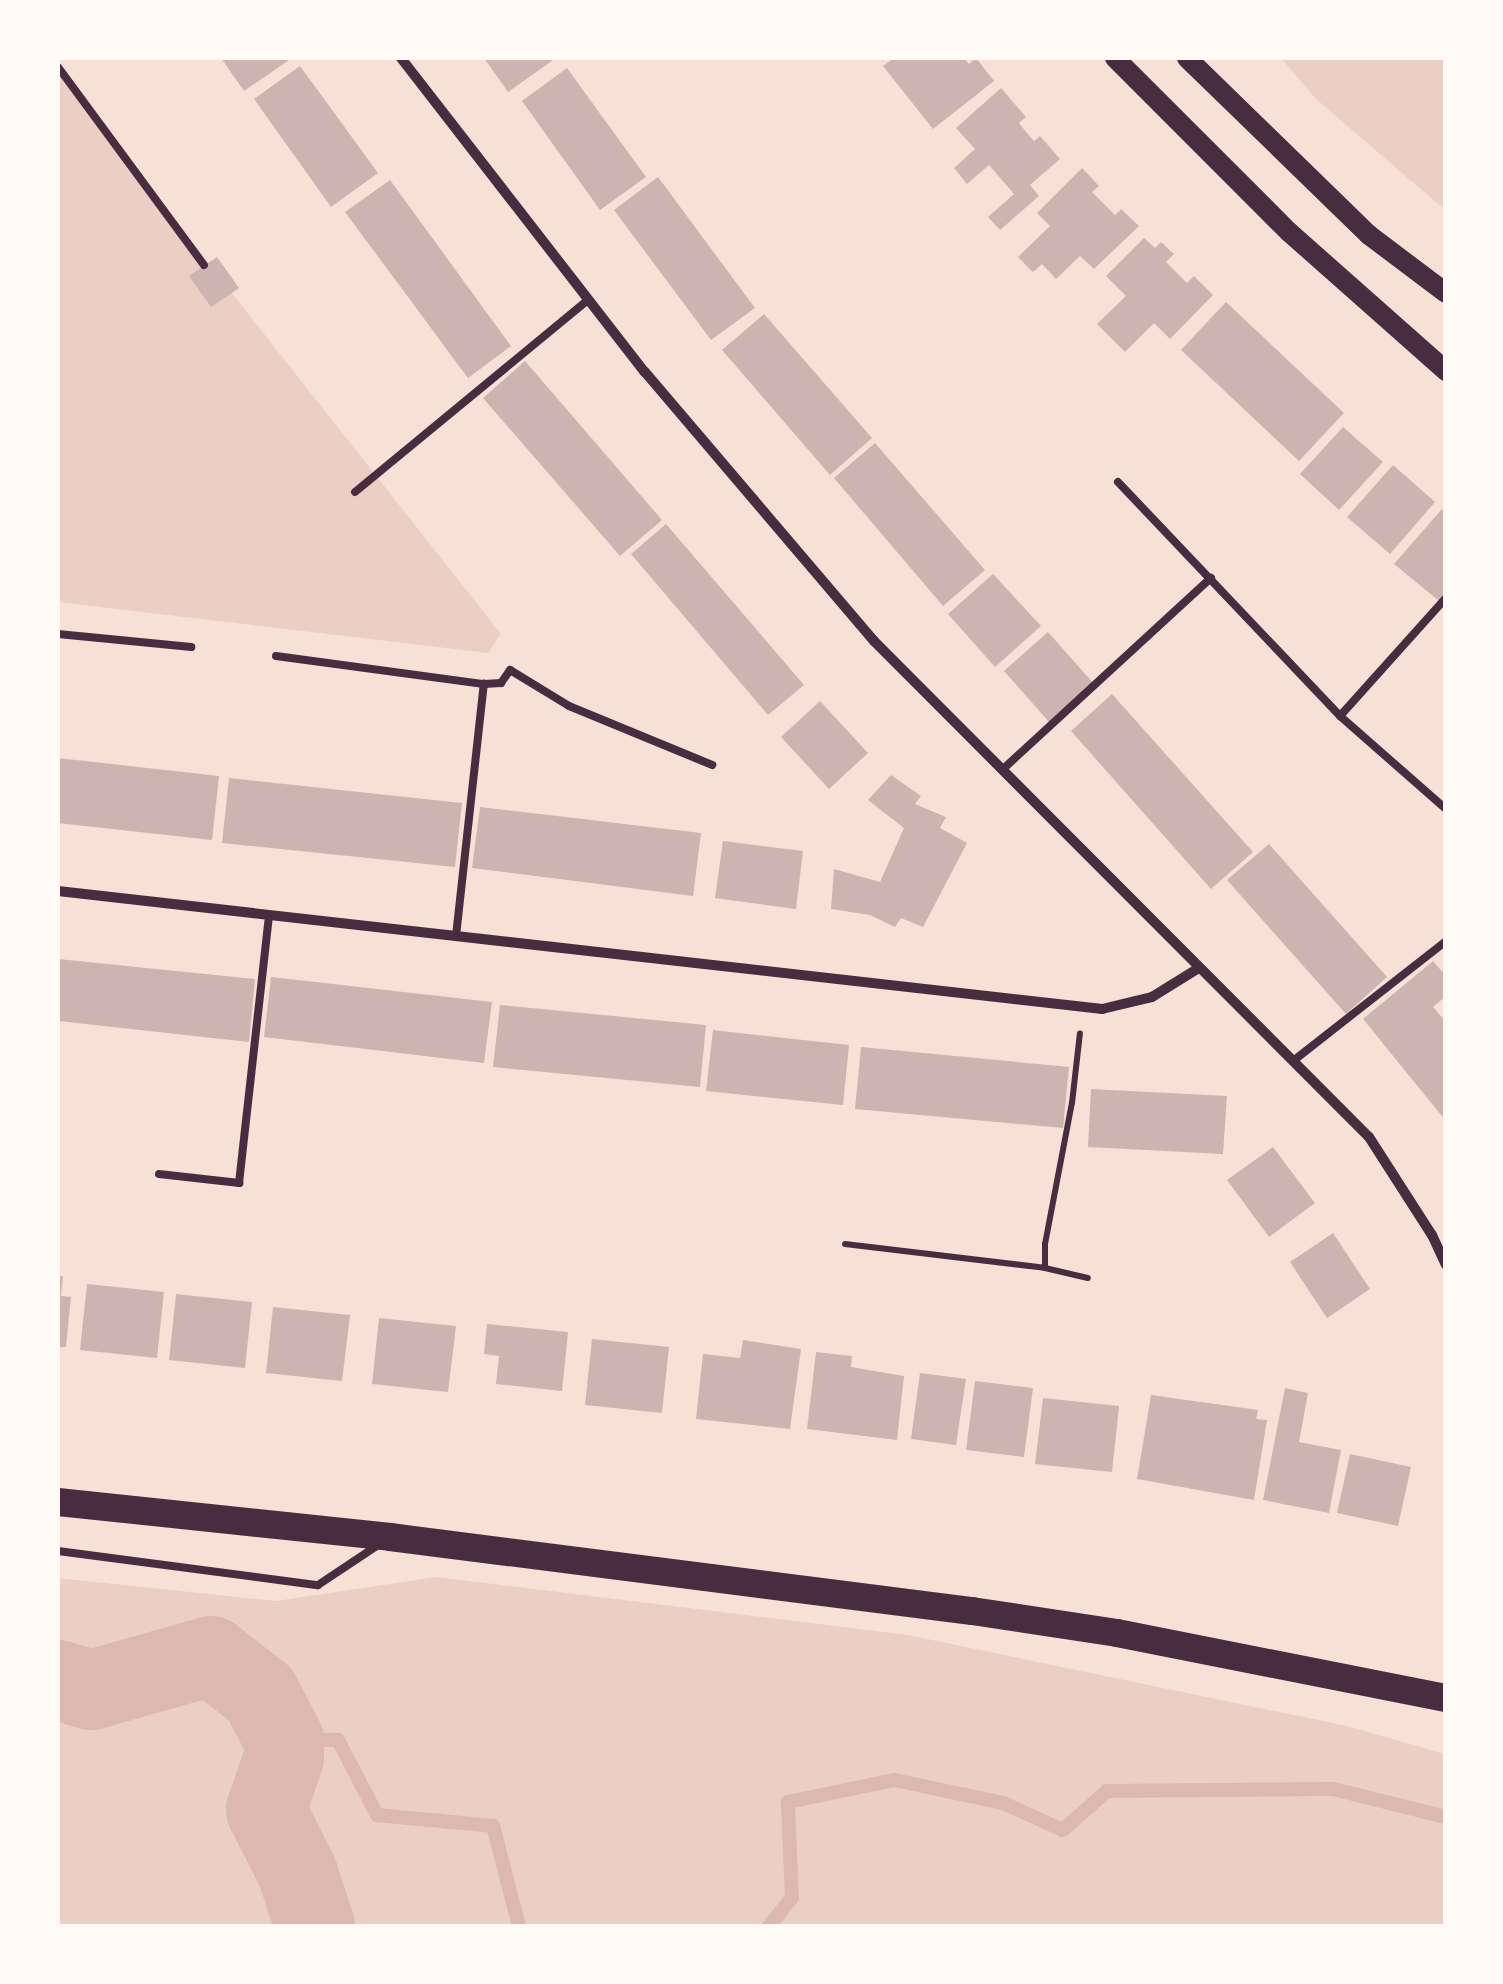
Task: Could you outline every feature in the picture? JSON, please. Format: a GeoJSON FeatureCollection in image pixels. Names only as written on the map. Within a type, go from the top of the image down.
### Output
{"type":"FeatureCollection","features":[{"type":"Feature","properties":{"kind":"highway"},"geometry":{"type":"LineString","coordinates":[[58,1502],[390,1538],[1117,1632],[1446,1698]]}},
{"type":"Feature","properties":{"kind":"main road"},"geometry":{"type":"LineString","coordinates":[[1115,58],[1289,232],[1446,370]]}},
{"type":"Feature","properties":{"kind":"main road"},"geometry":{"type":"LineString","coordinates":[[1187,58],[1369,235],[1446,293]]}},
{"type":"Feature","properties":{"kind":"street"},"geometry":{"type":"LineString","coordinates":[[401,58],[588,300],[874,641],[1369,1138],[1432,1235],[1446,1265]]}},
{"type":"Feature","properties":{"kind":"street"},"geometry":{"type":"LineString","coordinates":[[58,891],[1102,1008],[1141,1001],[1175,986],[1199,968]]}},
{"type":"Feature","properties":{"kind":"lane"},"geometry":{"type":"LineString","coordinates":[[58,67],[204,265]]}},
{"type":"Feature","properties":{"kind":"lane"},"geometry":{"type":"LineString","coordinates":[[355,492],[588,300]]}},
{"type":"Feature","properties":{"kind":"lane"},"geometry":{"type":"LineString","coordinates":[[1118,482],[1340,716],[1446,809]]}},
{"type":"Feature","properties":{"kind":"lane"},"geometry":{"type":"LineString","coordinates":[[1002,770],[1211,578]]}},
{"type":"Feature","properties":{"kind":"lane"},"geometry":{"type":"LineString","coordinates":[[1340,716],[1446,598]]}},
{"type":"Feature","properties":{"kind":"lane"},"geometry":{"type":"LineString","coordinates":[[58,646],[58,634],[191,647]]}},
{"type":"Feature","properties":{"kind":"lane"},"geometry":{"type":"LineString","coordinates":[[276,656],[484,684],[501,683],[510,670],[569,706],[712,765]]}},
{"type":"Feature","properties":{"kind":"lane"},"geometry":{"type":"LineString","coordinates":[[456,936],[484,684]]}},
{"type":"Feature","properties":{"kind":"lane"},"geometry":{"type":"LineString","coordinates":[[159,1174],[239,1182],[269,915]]}},
{"type":"Feature","properties":{"kind":"lane"},"geometry":{"type":"LineString","coordinates":[[1293,1061],[1446,940]]}},
{"type":"Feature","properties":{"kind":"lane"},"geometry":{"type":"LineString","coordinates":[[58,1551],[318,1584],[390,1538]]}},
{"type":"Feature","properties":{"kind":"path"},"geometry":{"type":"LineString","coordinates":[[1045,1268],[1045,1244],[1072,1103],[1083,1005]]}},
{"type":"Feature","properties":{"kind":"path"},"geometry":{"type":"LineString","coordinates":[[846,1244],[1045,1268],[1088,1278]]}},
{"type":"Feature","properties":{"kind":"shaded area"},"geometry":{"type":"Polygon","coordinates":[[[1281,58],[1445,58],[1445,210],[1316,99],[1281,58]]]}},
{"type":"Feature","properties":{"kind":"shaded area"},"geometry":{"type":"Polygon","coordinates":[[[58,73],[501,634],[488,653],[58,602],[58,73]]]}},
{"type":"Feature","properties":{"kind":"shaded area"},"geometry":{"type":"Polygon","coordinates":[[[436,1577],[908,1635],[1347,1726],[1445,1754],[1445,1926],[58,1926],[58,1578],[276,1601],[436,1577]]]}},
{"type":"Feature","properties":{"kind":"building"},"geometry":{"type":"Polygon","coordinates":[[[221,58],[292,58],[244,91],[221,58]]]}},
{"type":"Feature","properties":{"kind":"building"},"geometry":{"type":"Polygon","coordinates":[[[484,58],[556,58],[508,92],[484,58]]]}},
{"type":"Feature","properties":{"kind":"building"},"geometry":{"type":"Polygon","coordinates":[[[894,58],[964,58],[969,64],[976,58],[994,81],[933,129],[883,66],[894,58]]]}},
{"type":"Feature","properties":{"kind":"building"},"geometry":{"type":"Polygon","coordinates":[[[300,66],[378,173],[331,207],[254,99],[300,66]]]}},
{"type":"Feature","properties":{"kind":"building"},"geometry":{"type":"Polygon","coordinates":[[[567,68],[646,177],[600,210],[522,101],[567,68]]]}},
{"type":"Feature","properties":{"kind":"building"},"geometry":{"type":"Polygon","coordinates":[[[1001,88],[1026,117],[1019,123],[1026,132],[1034,141],[1040,136],[1060,159],[1030,185],[1039,196],[1000,230],[988,217],[1014,194],[989,165],[967,184],[954,168],[975,149],[956,128],[1001,88]]]}},
{"type":"Feature","properties":{"kind":"building"},"geometry":{"type":"Polygon","coordinates":[[[1082,168],[1099,186],[1092,192],[1115,215],[1121,209],[1139,226],[1094,269],[1080,256],[1056,279],[1042,264],[1033,272],[1018,257],[1050,226],[1037,213],[1082,168]]]}},
{"type":"Feature","properties":{"kind":"building"},"geometry":{"type":"Polygon","coordinates":[[[658,177],[755,308],[711,340],[614,210],[658,177]]]}},
{"type":"Feature","properties":{"kind":"building"},"geometry":{"type":"Polygon","coordinates":[[[390,180],[511,346],[468,378],[345,212],[390,180]]]}},
{"type":"Feature","properties":{"kind":"building"},"geometry":{"type":"Polygon","coordinates":[[[1144,238],[1155,248],[1161,242],[1174,254],[1166,262],[1187,283],[1194,276],[1213,295],[1170,339],[1154,323],[1125,352],[1097,324],[1126,296],[1106,276],[1144,238]]]}},
{"type":"Feature","properties":{"kind":"building"},"geometry":{"type":"Polygon","coordinates":[[[217,257],[239,288],[211,307],[189,276],[217,257]]]}},
{"type":"Feature","properties":{"kind":"building"},"geometry":{"type":"Polygon","coordinates":[[[1226,302],[1344,413],[1299,461],[1181,350],[1226,302]]]}},
{"type":"Feature","properties":{"kind":"building"},"geometry":{"type":"Polygon","coordinates":[[[764,314],[872,438],[830,475],[722,350],[764,314]]]}},
{"type":"Feature","properties":{"kind":"building"},"geometry":{"type":"Polygon","coordinates":[[[525,361],[662,520],[620,556],[483,398],[525,361]]]}},
{"type":"Feature","properties":{"kind":"building"},"geometry":{"type":"Polygon","coordinates":[[[1343,427],[1383,462],[1339,510],[1300,474],[1343,427]]]}},
{"type":"Feature","properties":{"kind":"building"},"geometry":{"type":"Polygon","coordinates":[[[875,443],[985,570],[943,606],[834,478],[875,443]]]}},
{"type":"Feature","properties":{"kind":"building"},"geometry":{"type":"Polygon","coordinates":[[[1393,465],[1435,502],[1390,554],[1347,517],[1393,465]]]}},
{"type":"Feature","properties":{"kind":"building"},"geometry":{"type":"Polygon","coordinates":[[[1442,509],[1446,512],[1446,593],[1439,601],[1394,564],[1442,509]]]}},
{"type":"Feature","properties":{"kind":"building"},"geometry":{"type":"Polygon","coordinates":[[[666,524],[804,685],[768,715],[631,554],[666,524]]]}},
{"type":"Feature","properties":{"kind":"building"},"geometry":{"type":"Polygon","coordinates":[[[993,574],[1041,626],[995,667],[948,614],[993,574]]]}},
{"type":"Feature","properties":{"kind":"building"},"geometry":{"type":"Polygon","coordinates":[[[1048,632],[1094,684],[1050,723],[1004,671],[1048,632]]]}},
{"type":"Feature","properties":{"kind":"building"},"geometry":{"type":"Polygon","coordinates":[[[1112,694],[1253,852],[1211,889],[1071,731],[1112,694]]]}},
{"type":"Feature","properties":{"kind":"building"},"geometry":{"type":"Polygon","coordinates":[[[820,701],[868,753],[829,789],[781,737],[820,701]]]}},
{"type":"Feature","properties":{"kind":"building"},"geometry":{"type":"Polygon","coordinates":[[[58,758],[219,776],[212,840],[58,823],[58,758]]]}},
{"type":"Feature","properties":{"kind":"building"},"geometry":{"type":"Polygon","coordinates":[[[891,775],[921,796],[915,804],[946,817],[940,828],[967,843],[923,927],[901,918],[895,927],[870,915],[831,909],[834,869],[880,882],[904,828],[868,800],[891,775]]]}},
{"type":"Feature","properties":{"kind":"building"},"geometry":{"type":"Polygon","coordinates":[[[229,778],[462,803],[455,867],[222,843],[229,778]]]}},
{"type":"Feature","properties":{"kind":"building"},"geometry":{"type":"Polygon","coordinates":[[[480,807],[701,833],[693,896],[472,868],[480,807]]]}},
{"type":"Feature","properties":{"kind":"building"},"geometry":{"type":"Polygon","coordinates":[[[723,841],[803,851],[796,909],[715,898],[723,841]]]}},
{"type":"Feature","properties":{"kind":"building"},"geometry":{"type":"Polygon","coordinates":[[[1269,844],[1387,977],[1346,1014],[1227,880],[1269,844]]]}},
{"type":"Feature","properties":{"kind":"building"},"geometry":{"type":"Polygon","coordinates":[[[58,959],[255,979],[249,1042],[58,1021],[58,959]]]}},
{"type":"Feature","properties":{"kind":"building"},"geometry":{"type":"Polygon","coordinates":[[[1433,961],[1446,976],[1446,996],[1433,1007],[1446,1022],[1446,1121],[1363,1019],[1433,961]]]}},
{"type":"Feature","properties":{"kind":"building"},"geometry":{"type":"Polygon","coordinates":[[[271,977],[492,1002],[484,1063],[264,1037],[271,977]]]}},
{"type":"Feature","properties":{"kind":"building"},"geometry":{"type":"Polygon","coordinates":[[[500,1005],[706,1025],[700,1087],[493,1067],[500,1005]]]}},
{"type":"Feature","properties":{"kind":"building"},"geometry":{"type":"Polygon","coordinates":[[[713,1030],[849,1045],[843,1105],[706,1091],[713,1030]]]}},
{"type":"Feature","properties":{"kind":"building"},"geometry":{"type":"Polygon","coordinates":[[[861,1047],[1069,1067],[1063,1128],[855,1109],[861,1047]]]}},
{"type":"Feature","properties":{"kind":"building"},"geometry":{"type":"Polygon","coordinates":[[[1091,1089],[1227,1096],[1223,1154],[1088,1147],[1091,1089]]]}},
{"type":"Feature","properties":{"kind":"building"},"geometry":{"type":"Polygon","coordinates":[[[1273,1147],[1315,1203],[1269,1237],[1227,1180],[1273,1147]]]}},
{"type":"Feature","properties":{"kind":"building"},"geometry":{"type":"Polygon","coordinates":[[[1333,1233],[1370,1289],[1327,1318],[1290,1262],[1333,1233]]]}},
{"type":"Feature","properties":{"kind":"building"},"geometry":{"type":"Polygon","coordinates":[[[58,1276],[63,1276],[61,1296],[71,1297],[66,1347],[58,1347],[58,1276]]]}},
{"type":"Feature","properties":{"kind":"building"},"geometry":{"type":"Polygon","coordinates":[[[87,1284],[164,1292],[157,1358],[80,1350],[87,1284]]]}},
{"type":"Feature","properties":{"kind":"building"},"geometry":{"type":"Polygon","coordinates":[[[176,1294],[252,1302],[245,1368],[169,1360],[176,1294]]]}},
{"type":"Feature","properties":{"kind":"building"},"geometry":{"type":"Polygon","coordinates":[[[273,1307],[350,1315],[342,1381],[266,1373],[273,1307]]]}},
{"type":"Feature","properties":{"kind":"building"},"geometry":{"type":"Polygon","coordinates":[[[379,1318],[456,1326],[448,1392],[372,1384],[379,1318]]]}},
{"type":"Feature","properties":{"kind":"building"},"geometry":{"type":"Polygon","coordinates":[[[487,1324],[568,1332],[562,1391],[496,1384],[499,1356],[484,1354],[487,1324]]]}},
{"type":"Feature","properties":{"kind":"building"},"geometry":{"type":"Polygon","coordinates":[[[592,1339],[669,1347],[662,1413],[585,1405],[592,1339]]]}},
{"type":"Feature","properties":{"kind":"building"},"geometry":{"type":"Polygon","coordinates":[[[743,1340],[801,1349],[790,1429],[696,1419],[703,1354],[740,1358],[743,1340]]]}},
{"type":"Feature","properties":{"kind":"building"},"geometry":{"type":"Polygon","coordinates":[[[816,1352],[852,1356],[851,1367],[904,1376],[897,1440],[807,1429],[816,1352]]]}},
{"type":"Feature","properties":{"kind":"building"},"geometry":{"type":"Polygon","coordinates":[[[920,1373],[966,1379],[956,1445],[911,1439],[920,1373]]]}},
{"type":"Feature","properties":{"kind":"building"},"geometry":{"type":"Polygon","coordinates":[[[975,1381],[1033,1388],[1024,1457],[966,1450],[975,1381]]]}},
{"type":"Feature","properties":{"kind":"building"},"geometry":{"type":"Polygon","coordinates":[[[1285,1388],[1308,1393],[1299,1442],[1341,1450],[1329,1513],[1263,1500],[1285,1388]]]}},
{"type":"Feature","properties":{"kind":"building"},"geometry":{"type":"Polygon","coordinates":[[[1151,1395],[1258,1410],[1256,1419],[1267,1420],[1254,1500],[1137,1479],[1151,1395]]]}},
{"type":"Feature","properties":{"kind":"building"},"geometry":{"type":"Polygon","coordinates":[[[1043,1398],[1119,1406],[1112,1472],[1035,1464],[1043,1398]]]}},
{"type":"Feature","properties":{"kind":"building"},"geometry":{"type":"Polygon","coordinates":[[[1350,1454],[1411,1467],[1398,1526],[1337,1513],[1350,1454]]]}},
{"type":"Feature","properties":{"kind":"waterway"},"geometry":{"type":"LineString","coordinates":[[58,1680],[91,1690],[211,1656],[260,1694],[284,1740],[284,1757],[266,1810],[298,1874],[315,1926]]}},
{"type":"Feature","properties":{"kind":"waterway"},"geometry":{"type":"LineString","coordinates":[[284,1740],[338,1740],[377,1815],[493,1826],[519,1926]]}},
{"type":"Feature","properties":{"kind":"waterway"},"geometry":{"type":"LineString","coordinates":[[769,1926],[792,1898],[788,1802],[894,1780],[1003,1803],[1063,1830],[1107,1791],[1333,1789],[1446,1817]]}}]}
